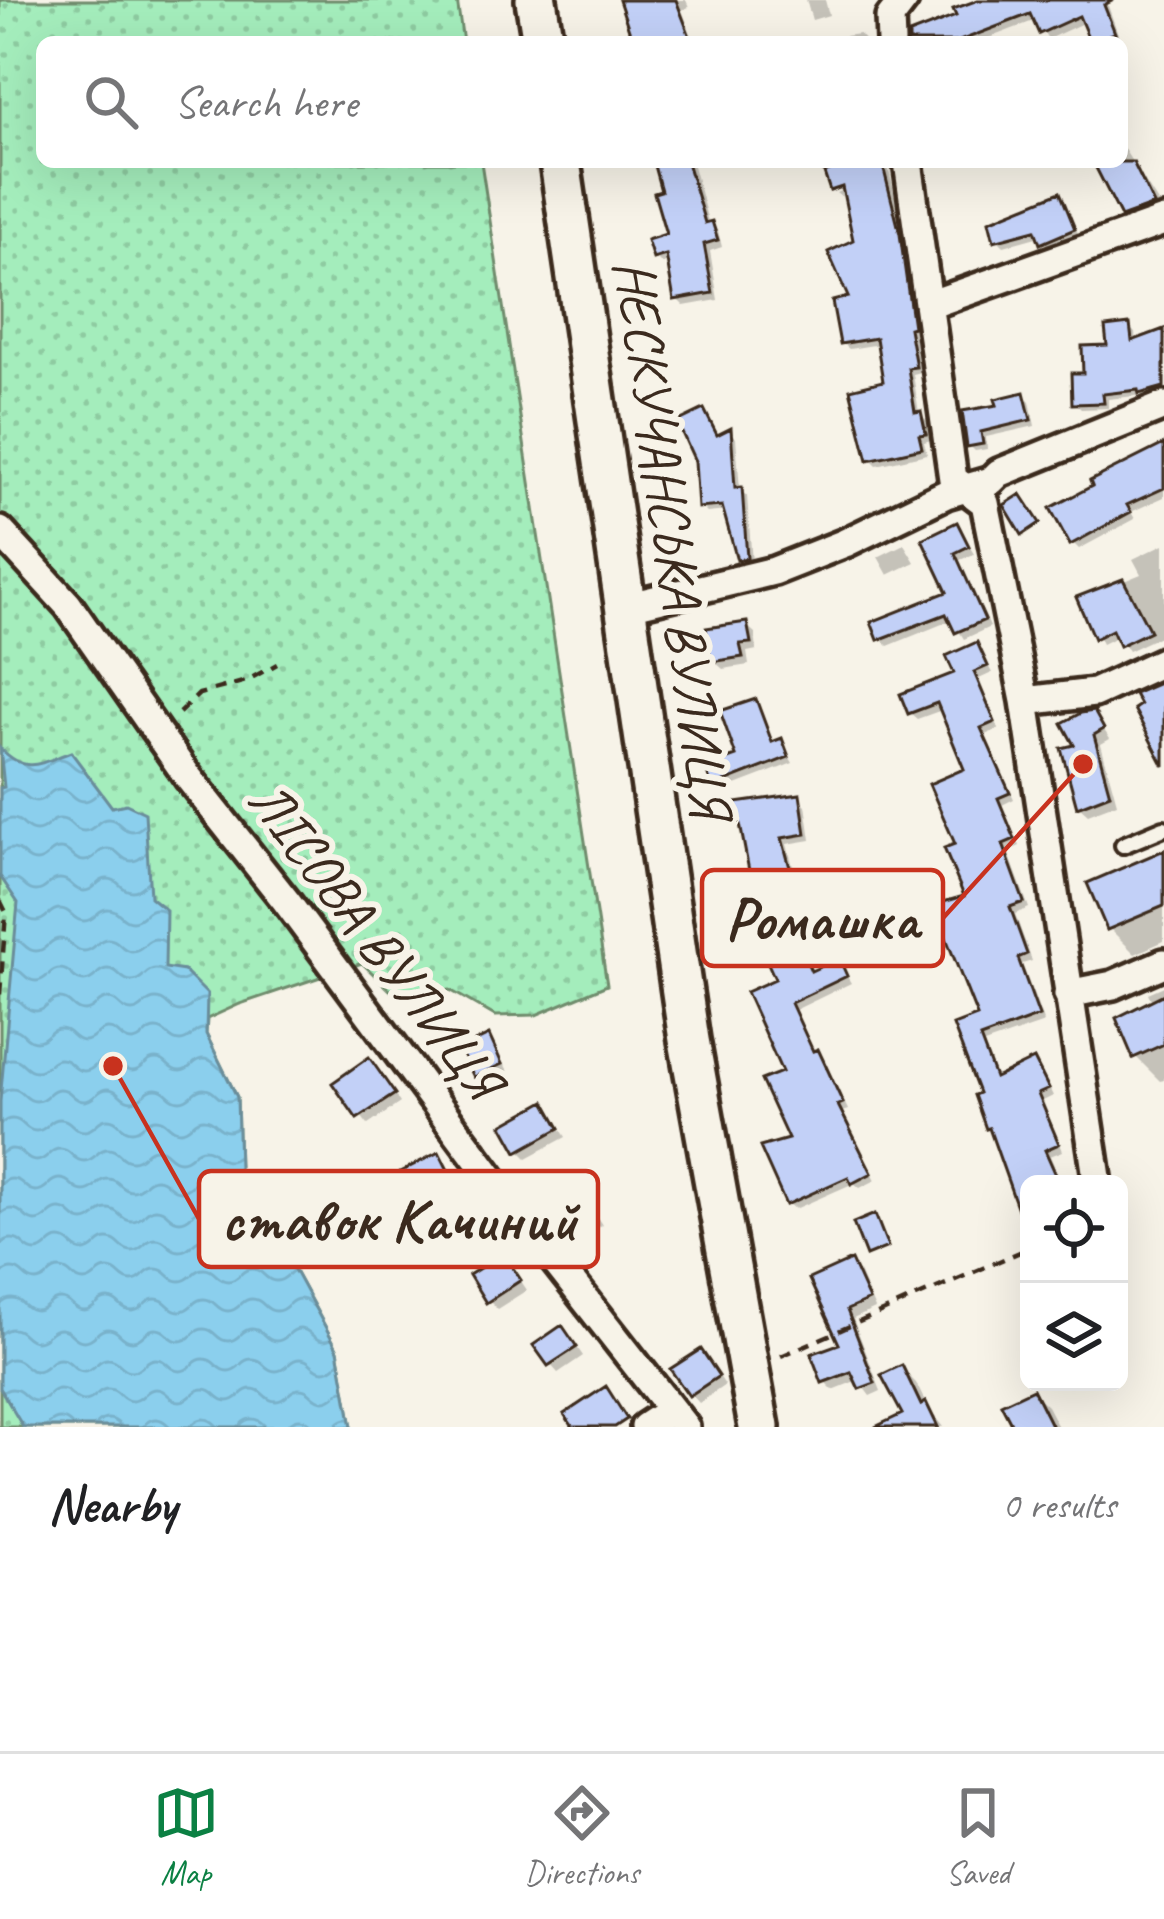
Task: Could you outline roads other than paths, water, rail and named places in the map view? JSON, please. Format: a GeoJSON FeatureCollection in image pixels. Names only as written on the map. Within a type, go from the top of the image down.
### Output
{"type":"FeatureCollection","features":[{"type":"Feature","properties":{"kind":"street"},"geometry":{"type":"LineString","coordinates":[[536,0],[541,36]]}},
{"type":"Feature","properties":{"kind":"street","name":"НЕСКУЧАНСЬКА ВУЛИЦЯ"},"geometry":{"type":"LineString","coordinates":[[561,168],[689,1040],[759,1427]]}},
{"type":"Feature","properties":{"kind":"street"},"geometry":{"type":"LineString","coordinates":[[909,168],[953,479],[986,503],[1025,701],[1097,1175]]}},
{"type":"Feature","properties":{"kind":"street"},"geometry":{"type":"LineString","coordinates":[[929,305],[1164,220]]}},
{"type":"Feature","properties":{"kind":"street"},"geometry":{"type":"LineString","coordinates":[[625,607],[774,571],[1164,406]]}},
{"type":"Feature","properties":{"kind":"street","name":"ЛІСОВА ВУЛИЦЯ"},"geometry":{"type":"LineString","coordinates":[[0,531],[68,605],[168,747],[514,1210],[678,1418],[645,1427]]}},
{"type":"Feature","properties":{"kind":"street"},"geometry":{"type":"LineString","coordinates":[[1025,701],[1094,693],[1164,661]]}},
{"type":"Feature","properties":{"kind":"street"},"geometry":{"type":"LineString","coordinates":[[1068,994],[1113,985],[1164,963]]}},
{"type":"Feature","properties":{"kind":"lane"},"geometry":{"type":"LineString","coordinates":[[1123,845],[1164,828]]}},
{"type":"Feature","properties":{"kind":"water"},"geometry":{"type":"Polygon","coordinates":[[[0,748],[18,762],[33,765],[71,752],[112,807],[126,804],[145,813],[150,897],[166,910],[165,968],[184,971],[207,994],[206,1034],[237,1097],[239,1169],[338,1350],[352,1427],[23,1427],[0,1388],[0,1101],[18,903],[0,876],[0,788],[4,787],[0,748]]]}},
{"type":"Feature","properties":{"kind":"place","name":"Ромашка"},"geometry":{"type":"Point","coordinates":[1083,764]}},
{"type":"Feature","properties":{"kind":"place","name":"ставок Качиний"},"geometry":{"type":"Point","coordinates":[113,1066]}}]}
